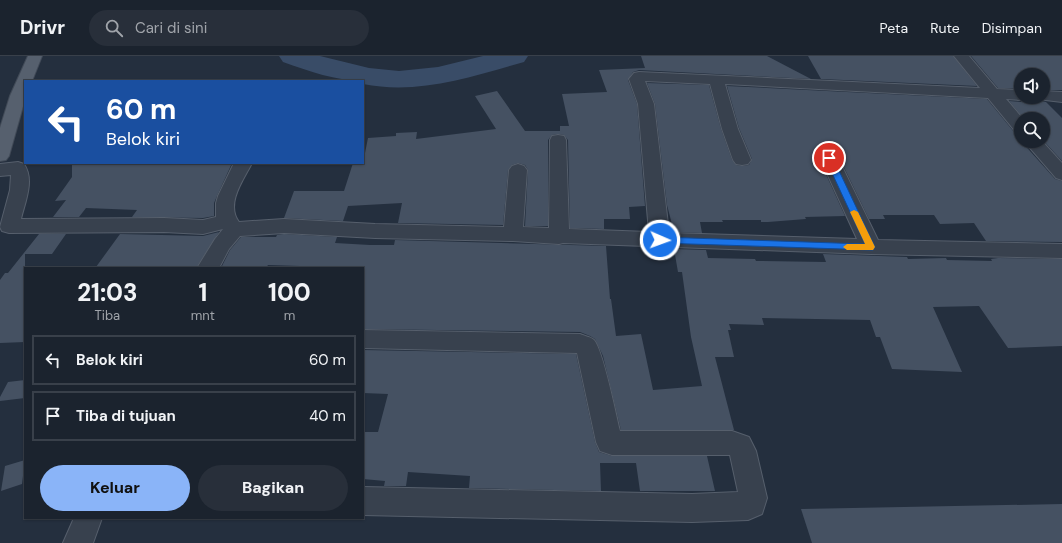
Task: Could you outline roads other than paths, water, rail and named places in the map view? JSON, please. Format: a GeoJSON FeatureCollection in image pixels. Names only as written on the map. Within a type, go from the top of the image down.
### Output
{"type":"FeatureCollection","features":[{"type":"Feature","properties":{"kind":"main road"},"geometry":{"type":"LineString","coordinates":[[25,80],[35,56]]}},
{"type":"Feature","properties":{"kind":"main road"},"geometry":{"type":"LineString","coordinates":[[0,156],[11,118],[24,82]]}},
{"type":"Feature","properties":{"kind":"street"},"geometry":{"type":"LineString","coordinates":[[961,56],[1014,119]]}},
{"type":"Feature","properties":{"kind":"street"},"geometry":{"type":"LineString","coordinates":[[660,240],[648,145],[646,104],[637,79],[641,76],[1014,95]]}},
{"type":"Feature","properties":{"kind":"street"},"geometry":{"type":"LineString","coordinates":[[716,79],[730,129],[742,160]]}},
{"type":"Feature","properties":{"kind":"street"},"geometry":{"type":"LineString","coordinates":[[1050,97],[1062,98]]}},
{"type":"Feature","properties":{"kind":"street"},"geometry":{"type":"LineString","coordinates":[[558,140],[559,236]]}},
{"type":"Feature","properties":{"kind":"street"},"geometry":{"type":"LineString","coordinates":[[1039,148],[1062,174]]}},
{"type":"Feature","properties":{"kind":"street"},"geometry":{"type":"LineString","coordinates":[[829,158],[870,247]]}},
{"type":"Feature","properties":{"kind":"street"},"geometry":{"type":"LineString","coordinates":[[209,267],[222,244],[230,225],[224,209],[228,193],[242,164]]}},
{"type":"Feature","properties":{"kind":"street"},"geometry":{"type":"LineString","coordinates":[[0,170],[18,168],[20,175],[19,190],[9,226],[164,225],[203,227],[217,224],[245,228],[284,226],[374,231],[513,234],[870,247],[1062,251]]}},
{"type":"Feature","properties":{"kind":"street"},"geometry":{"type":"LineString","coordinates":[[513,234],[518,170]]}},
{"type":"Feature","properties":{"kind":"street"},"geometry":{"type":"LineString","coordinates":[[364,339],[580,344],[586,347],[591,358],[609,442],[732,443],[740,446],[744,451],[753,498],[752,504],[748,506],[692,508],[364,501]]}},
{"type":"Feature","properties":{"kind":"street"},"geometry":{"type":"LineString","coordinates":[[78,543],[88,519]]}},
{"type":"Feature","properties":{"kind":"waterway"},"geometry":{"type":"LineString","coordinates":[[293,56],[352,73],[399,80],[425,78],[451,73],[514,56]]}}]}
